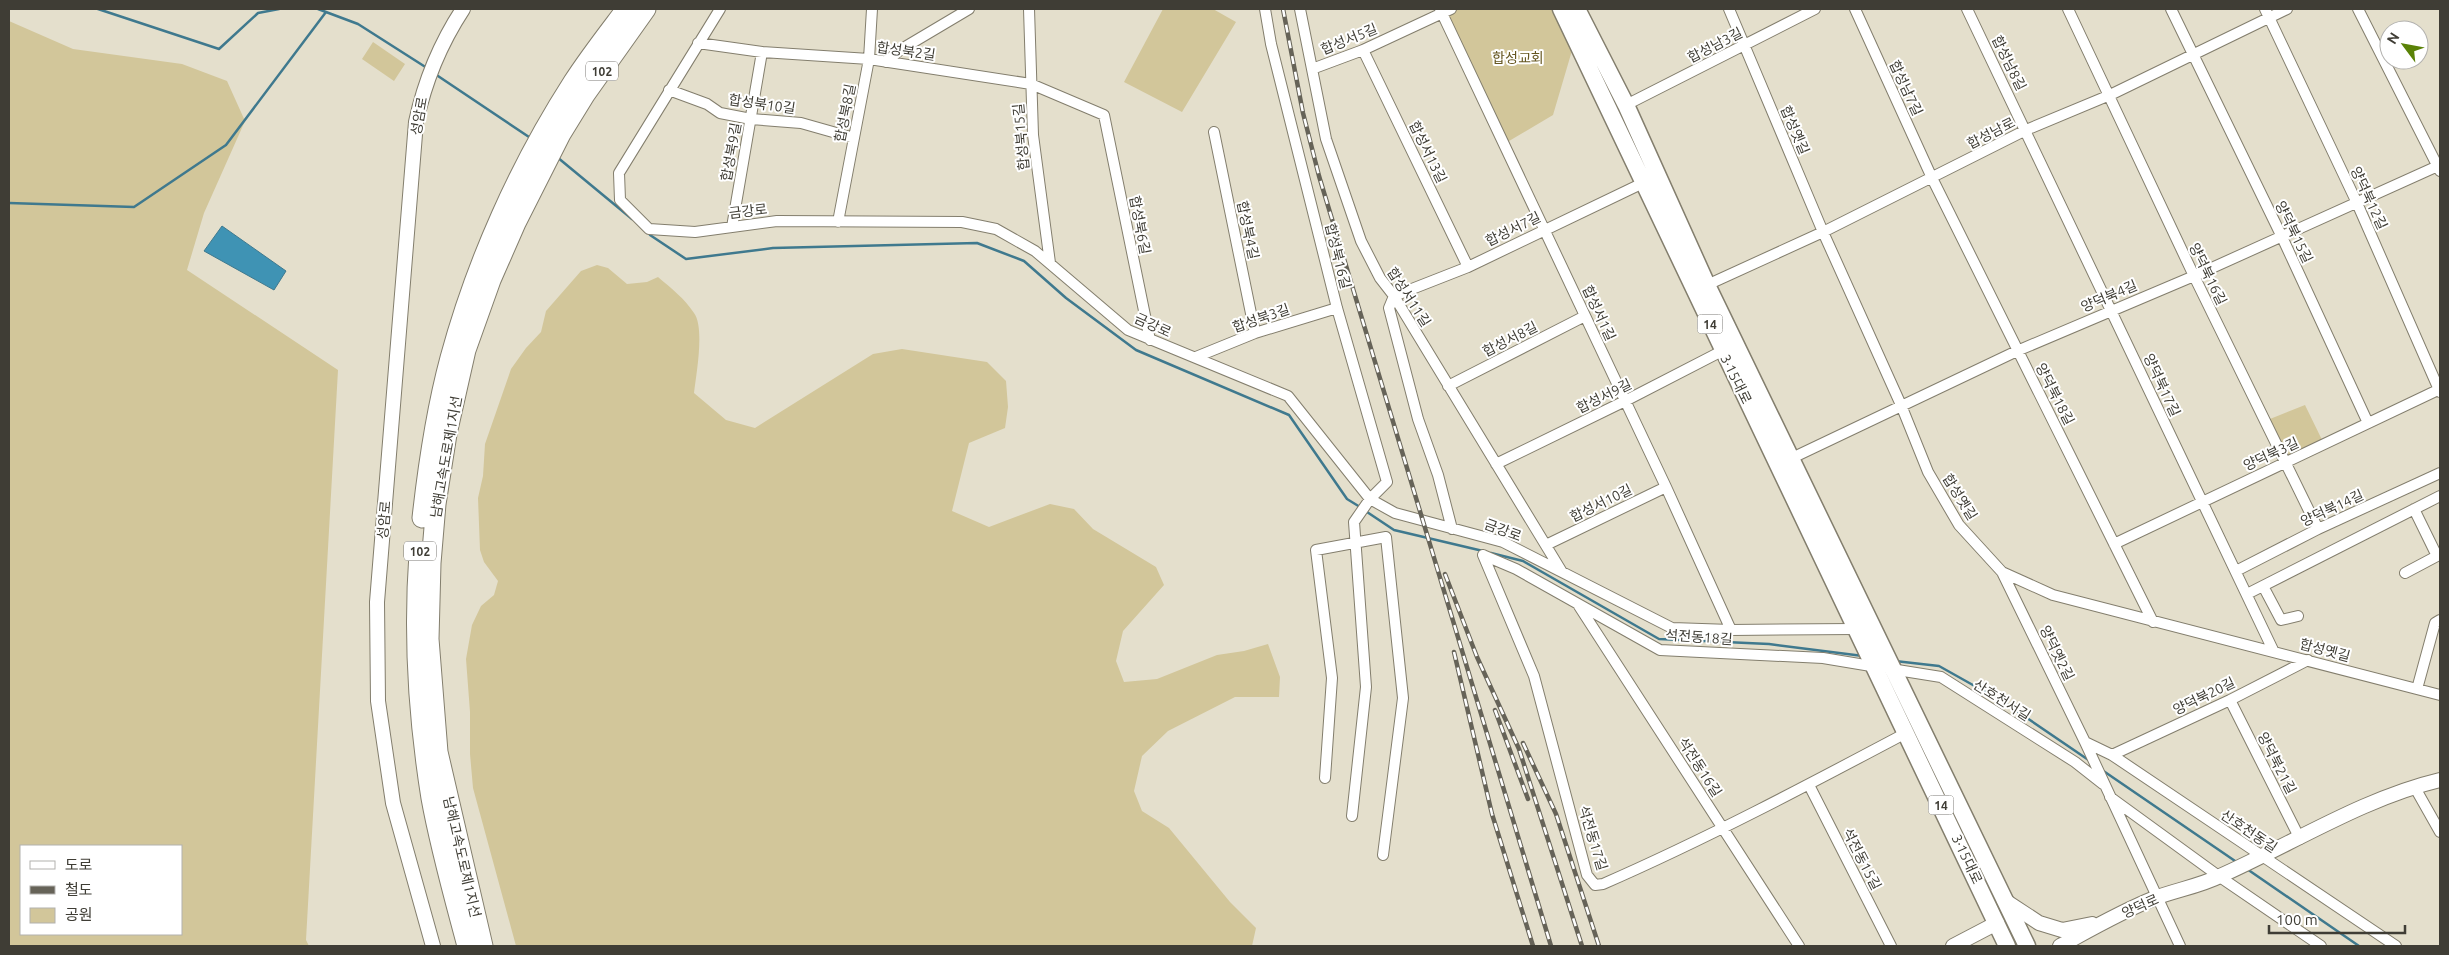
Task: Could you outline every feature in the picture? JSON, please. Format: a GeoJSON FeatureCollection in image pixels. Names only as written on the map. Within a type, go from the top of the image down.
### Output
{"type":"FeatureCollection","features":[{"type":"Feature","properties":{"kind":"highway","name":"남해고속도로제1지선"},"geometry":{"type":"LineString","coordinates":[[483,946],[438,752],[429,639],[431,563],[436,504],[447,434],[466,350],[491,280],[516,224],[542,173],[553,130],[573,81],[626,9]]}},
{"type":"Feature","properties":{"kind":"highway","name":"남해고속도로제1지선"},"geometry":{"type":"LineString","coordinates":[[467,946],[430,791],[420,692],[416,596],[429,456],[449,359],[465,310],[493,236],[524,167],[585,94],[646,9]]}},
{"type":"Feature","properties":{"kind":"main road","name":"성암로"},"geometry":{"type":"LineString","coordinates":[[433,946],[393,803],[378,701],[377,602],[416,122],[424,88],[444,38],[462,9]]}},
{"type":"Feature","properties":{"kind":"main road","name":"3·15대로"},"geometry":{"type":"LineString","coordinates":[[1561,9],[1858,634]]}},
{"type":"Feature","properties":{"kind":"main road","name":"3·15대로"},"geometry":{"type":"LineString","coordinates":[[1577,9],[1626,105],[1708,285],[2027,946]]}},
{"type":"Feature","properties":{"kind":"main road","name":"14"},"geometry":{"type":"LineString","coordinates":[[1858,634],[1875,665]]}},
{"type":"Feature","properties":{"kind":"main road","name":"3·15대로"},"geometry":{"type":"LineString","coordinates":[[1875,665],[2007,946]]}},
{"type":"Feature","properties":{"kind":"main road"},"geometry":{"type":"LineString","coordinates":[[2259,857],[2300,839],[2358,808],[2414,786],[2440,780]]}},
{"type":"Feature","properties":{"kind":"main road","name":"양덕로"},"geometry":{"type":"LineString","coordinates":[[2060,946],[2104,922],[2156,898],[2222,876],[2259,857]]}},
{"type":"Feature","properties":{"kind":"main road"},"geometry":{"type":"LineString","coordinates":[[2004,900],[2039,923],[2062,930],[2104,922]]}},
{"type":"Feature","properties":{"kind":"main road"},"geometry":{"type":"LineString","coordinates":[[1953,946],[1997,923]]}},
{"type":"Feature","properties":{"kind":"main road"},"geometry":{"type":"LineString","coordinates":[[2074,946],[2085,932]]}},
{"type":"Feature","properties":{"kind":"street","name":"금강로"},"geometry":{"type":"LineString","coordinates":[[720,9],[619,173],[620,200],[649,229],[695,232],[777,221],[962,222],[996,229],[1035,251],[1128,330],[1288,396],[1369,500],[1395,514],[1503,542],[1672,628],[1858,634]]}},
{"type":"Feature","properties":{"kind":"street","name":"합성북8길"},"geometry":{"type":"LineString","coordinates":[[838,222],[869,59],[872,9]]}},
{"type":"Feature","properties":{"kind":"street"},"geometry":{"type":"LineString","coordinates":[[886,62],[900,50],[969,9]]}},
{"type":"Feature","properties":{"kind":"street","name":"합성북15길"},"geometry":{"type":"LineString","coordinates":[[1029,9],[1034,135],[1050,263]]}},
{"type":"Feature","properties":{"kind":"street","name":"합성북16길"},"geometry":{"type":"LineString","coordinates":[[1265,9],[1271,44],[1337,308],[1387,482],[1369,500]]}},
{"type":"Feature","properties":{"kind":"street","name":"합성서11길"},"geometry":{"type":"LineString","coordinates":[[1300,9],[1326,139],[1361,241],[1380,278],[1394,296],[1496,464],[1548,544],[1562,572]]}},
{"type":"Feature","properties":{"kind":"street","name":"합성옛길"},"geometry":{"type":"LineString","coordinates":[[1729,9],[1823,232],[1901,405],[1928,472],[1959,525],[2002,572],[2053,596],[2273,650],[2440,694]]}},
{"type":"Feature","properties":{"kind":"street","name":"합성남3길"},"geometry":{"type":"LineString","coordinates":[[1626,105],[1815,9]]}},
{"type":"Feature","properties":{"kind":"street","name":"합성남7길"},"geometry":{"type":"LineString","coordinates":[[1855,9],[1932,178]]}},
{"type":"Feature","properties":{"kind":"street","name":"합성남8길"},"geometry":{"type":"LineString","coordinates":[[1967,9],[2026,130]]}},
{"type":"Feature","properties":{"kind":"street","name":"양덕북16길"},"geometry":{"type":"LineString","coordinates":[[2068,9],[2194,276],[2318,530]]}},
{"type":"Feature","properties":{"kind":"street","name":"양덕북15길"},"geometry":{"type":"LineString","coordinates":[[2171,9],[2282,237],[2368,423]]}},
{"type":"Feature","properties":{"kind":"street","name":"합성남로"},"geometry":{"type":"LineString","coordinates":[[1708,285],[1823,232],[2026,130],[2110,95],[2192,54],[2267,13],[2287,9]]}},
{"type":"Feature","properties":{"kind":"street"},"geometry":{"type":"LineString","coordinates":[[2358,9],[2440,168]]}},
{"type":"Feature","properties":{"kind":"street","name":"합성서5길"},"geometry":{"type":"LineString","coordinates":[[1312,69],[1363,50],[1444,10]]}},
{"type":"Feature","properties":{"kind":"street","name":"합성서1길"},"geometry":{"type":"LineString","coordinates":[[1444,10],[1732,630]]}},
{"type":"Feature","properties":{"kind":"street","name":"양덕북12길"},"geometry":{"type":"LineString","coordinates":[[2267,13],[2357,203],[2440,391]]}},
{"type":"Feature","properties":{"kind":"street","name":"합성북2길"},"geometry":{"type":"LineString","coordinates":[[698,44],[762,52],[869,59],[1031,84],[1104,115]]}},
{"type":"Feature","properties":{"kind":"street","name":"합성서13길"},"geometry":{"type":"LineString","coordinates":[[1363,50],[1468,266]]}},
{"type":"Feature","properties":{"kind":"street","name":"합성북9길"},"geometry":{"type":"LineString","coordinates":[[732,226],[762,52]]}},
{"type":"Feature","properties":{"kind":"street","name":"합성북10길"},"geometry":{"type":"LineString","coordinates":[[669,90],[707,104],[720,113],[751,120],[801,123],[854,138]]}},
{"type":"Feature","properties":{"kind":"street","name":"합성북6길"},"geometry":{"type":"LineString","coordinates":[[1104,115],[1150,340]]}},
{"type":"Feature","properties":{"kind":"street","name":"양덕북17길"},"geometry":{"type":"LineString","coordinates":[[2026,130],[2200,501],[2236,571],[2273,650]]}},
{"type":"Feature","properties":{"kind":"street","name":"합성북4길"},"geometry":{"type":"LineString","coordinates":[[1214,132],[1255,333]]}},
{"type":"Feature","properties":{"kind":"street","name":"양덕북4길"},"geometry":{"type":"LineString","coordinates":[[1792,458],[2017,350],[2194,276],[2440,168]]}},
{"type":"Feature","properties":{"kind":"street","name":"양덕북18길"},"geometry":{"type":"LineString","coordinates":[[1932,178],[2153,622]]}},
{"type":"Feature","properties":{"kind":"street","name":"합성서7길"},"geometry":{"type":"LineString","coordinates":[[1394,296],[1468,266],[1643,184]]}},
{"type":"Feature","properties":{"kind":"street"},"geometry":{"type":"LineString","coordinates":[[1394,296],[1389,308],[1418,419],[1438,475],[1452,529]]}},
{"type":"Feature","properties":{"kind":"street","name":"합성북3길"},"geometry":{"type":"LineString","coordinates":[[1196,357],[1255,333],[1337,308]]}},
{"type":"Feature","properties":{"kind":"street","name":"합성서8길"},"geometry":{"type":"LineString","coordinates":[[1448,386],[1585,316]]}},
{"type":"Feature","properties":{"kind":"street","name":"합성서9길"},"geometry":{"type":"LineString","coordinates":[[1496,464],[1625,402],[1722,351]]}},
{"type":"Feature","properties":{"kind":"street","name":"양덕북3길"},"geometry":{"type":"LineString","coordinates":[[2114,544],[2200,501],[2440,391]]}},
{"type":"Feature","properties":{"kind":"street","name":"양덕북14길"},"geometry":{"type":"LineString","coordinates":[[2236,571],[2440,473]]}},
{"type":"Feature","properties":{"kind":"street","name":"합성서10길"},"geometry":{"type":"LineString","coordinates":[[1548,544],[1666,487]]}},
{"type":"Feature","properties":{"kind":"street"},"geometry":{"type":"LineString","coordinates":[[2247,594],[2440,496]]}},
{"type":"Feature","properties":{"kind":"street"},"geometry":{"type":"LineString","coordinates":[[1352,816],[1366,687],[1354,522],[1369,500]]}},
{"type":"Feature","properties":{"kind":"street"},"geometry":{"type":"LineString","coordinates":[[2405,573],[2437,556],[2414,509]]}},
{"type":"Feature","properties":{"kind":"street"},"geometry":{"type":"LineString","coordinates":[[1325,778],[1332,678],[1316,550],[1386,537],[1403,698],[1383,855]]}},
{"type":"Feature","properties":{"kind":"street","name":"석전동18길"},"geometry":{"type":"LineString","coordinates":[[1483,556],[1516,569],[1660,650],[1823,658],[1875,665]]}},
{"type":"Feature","properties":{"kind":"street","name":"석전동17길"},"geometry":{"type":"LineString","coordinates":[[1483,556],[1534,676],[1588,875],[1595,885],[1603,884],[1648,865],[1809,785],[1906,733]]}},
{"type":"Feature","properties":{"kind":"street","name":"양덕옛2길"},"geometry":{"type":"LineString","coordinates":[[2002,572],[2101,779]]}},
{"type":"Feature","properties":{"kind":"street"},"geometry":{"type":"LineString","coordinates":[[2262,586],[2281,620],[2298,616]]}},
{"type":"Feature","properties":{"kind":"street","name":"석전동16길"},"geometry":{"type":"LineString","coordinates":[[1577,603],[1799,946]]}},
{"type":"Feature","properties":{"kind":"street"},"geometry":{"type":"LineString","coordinates":[[2417,689],[2435,623],[2440,620]]}},
{"type":"Feature","properties":{"kind":"street","name":"양덕북20길"},"geometry":{"type":"LineString","coordinates":[[2112,756],[2230,700],[2308,660]]}},
{"type":"Feature","properties":{"kind":"street","name":"산호천서길"},"geometry":{"type":"LineString","coordinates":[[1875,665],[1941,678],[2101,779]]}},
{"type":"Feature","properties":{"kind":"street","name":"양덕북21길"},"geometry":{"type":"LineString","coordinates":[[2230,700],[2300,839]]}},
{"type":"Feature","properties":{"kind":"street","name":"산호천동길"},"geometry":{"type":"LineString","coordinates":[[2085,744],[2112,756],[2259,857],[2396,946]]}},
{"type":"Feature","properties":{"kind":"street"},"geometry":{"type":"LineString","coordinates":[[2101,779],[2180,946]]}},
{"type":"Feature","properties":{"kind":"street","name":"석전동15길"},"geometry":{"type":"LineString","coordinates":[[1809,785],[1891,946]]}},
{"type":"Feature","properties":{"kind":"street"},"geometry":{"type":"LineString","coordinates":[[2414,786],[2440,832]]}},
{"type":"Feature","properties":{"kind":"street"},"geometry":{"type":"LineString","coordinates":[[2110,796],[2321,946]]}},
{"type":"Feature","properties":{"kind":"green space"},"geometry":{"type":"Polygon","coordinates":[[[1163,9],[1213,9],[1236,22],[1182,112],[1124,82],[1163,9]]]}},
{"type":"Feature","properties":{"kind":"green space","name":"합성교회"},"geometry":{"type":"Polygon","coordinates":[[[1451,9],[1561,9],[1576,37],[1553,115],[1504,144],[1442,13],[1451,9]]]}},
{"type":"Feature","properties":{"kind":"green space"},"geometry":{"type":"Polygon","coordinates":[[[9,21],[73,49],[182,64],[227,81],[245,121],[204,213],[187,270],[338,370],[306,940],[309,946],[9,946],[9,21]]]}},
{"type":"Feature","properties":{"kind":"green space"},"geometry":{"type":"Polygon","coordinates":[[[373,42],[405,64],[394,81],[362,59],[373,42]]]}},
{"type":"Feature","properties":{"kind":"green space"},"geometry":{"type":"Polygon","coordinates":[[[597,265],[608,268],[627,284],[647,282],[658,277],[682,298],[694,313],[699,329],[699,352],[694,393],[726,420],[755,428],[873,354],[902,349],[987,362],[1006,381],[1008,407],[1005,428],[969,443],[952,511],[989,527],[1050,504],[1074,509],[1093,529],[1156,567],[1164,585],[1123,631],[1116,661],[1124,682],[1157,679],[1217,655],[1244,651],[1268,644],[1280,677],[1279,697],[1235,697],[1168,731],[1142,756],[1134,791],[1142,811],[1169,828],[1230,902],[1256,928],[1252,946],[516,946],[473,788],[470,754],[470,712],[466,659],[472,625],[481,606],[494,595],[498,581],[484,562],[480,550],[478,498],[483,476],[485,444],[511,369],[526,348],[541,332],[546,311],[581,271],[597,265]]]}},
{"type":"Feature","properties":{"kind":"green space"},"geometry":{"type":"Polygon","coordinates":[[[2305,405],[2324,444],[2285,463],[2265,421],[2305,405]]]}},
{"type":"Feature","properties":{"kind":"water"},"geometry":{"type":"Polygon","coordinates":[[[222,226],[286,271],[274,290],[204,251],[222,226]]]}},
{"type":"Feature","properties":{"kind":"waterway"},"geometry":{"type":"LineString","coordinates":[[98,9],[219,49],[258,13],[279,9]]}},
{"type":"Feature","properties":{"kind":"waterway"},"geometry":{"type":"LineString","coordinates":[[318,9],[358,24],[427,68]]}},
{"type":"Feature","properties":{"kind":"waterway"},"geometry":{"type":"LineString","coordinates":[[9,203],[134,207],[226,145],[326,12]]}},
{"type":"Feature","properties":{"kind":"waterway"},"geometry":{"type":"LineString","coordinates":[[435,74],[532,139]]}},
{"type":"Feature","properties":{"kind":"waterway"},"geometry":{"type":"LineString","coordinates":[[557,157],[632,219]]}},
{"type":"Feature","properties":{"kind":"waterway"},"geometry":{"type":"LineString","coordinates":[[650,235],[686,259],[773,248],[977,243],[1024,261],[1066,298],[1136,350],[1289,415],[1347,499],[1360,507]]}},
{"type":"Feature","properties":{"kind":"waterway"},"geometry":{"type":"LineString","coordinates":[[1364,510],[1394,530],[1483,551]]}},
{"type":"Feature","properties":{"kind":"waterway"},"geometry":{"type":"LineString","coordinates":[[1491,553],[1523,561],[1659,639],[1769,644],[1863,656]]}},
{"type":"Feature","properties":{"kind":"waterway"},"geometry":{"type":"LineString","coordinates":[[1895,661],[1939,666],[2005,703],[2090,761]]}},
{"type":"Feature","properties":{"kind":"waterway"},"geometry":{"type":"LineString","coordinates":[[2102,770],[2238,863]]}},
{"type":"Feature","properties":{"kind":"waterway"},"geometry":{"type":"LineString","coordinates":[[2247,869],[2359,946]]}},
{"type":"Feature","properties":{"kind":"railway"},"geometry":{"type":"LineString","coordinates":[[1283,9],[1303,113],[1319,176],[1551,946]]}},
{"type":"Feature","properties":{"kind":"railway"},"geometry":{"type":"LineString","coordinates":[[1445,574],[1477,657],[1519,749],[1582,946]]}},
{"type":"Feature","properties":{"kind":"railway"},"geometry":{"type":"LineString","coordinates":[[1454,652],[1492,814],[1533,946]]}},
{"type":"Feature","properties":{"kind":"railway"},"geometry":{"type":"LineString","coordinates":[[1495,710],[1528,799]]}},
{"type":"Feature","properties":{"kind":"railway"},"geometry":{"type":"LineString","coordinates":[[1523,743],[1556,814],[1599,946]]}}]}
